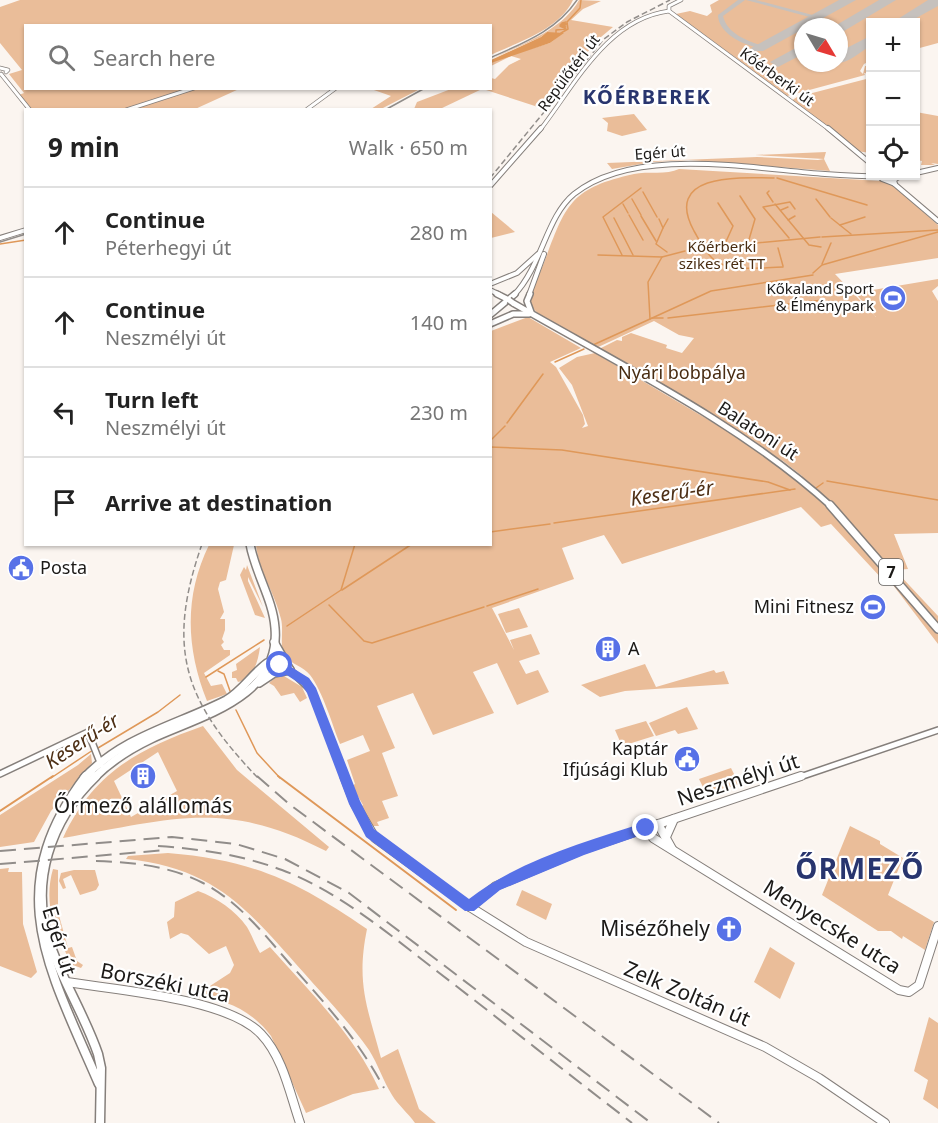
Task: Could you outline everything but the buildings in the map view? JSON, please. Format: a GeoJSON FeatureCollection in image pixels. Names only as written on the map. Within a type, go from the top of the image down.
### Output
{"type":"FeatureCollection","features":[{"type":"Feature","properties":{"kind":"main road"},"geometry":{"type":"LineString","coordinates":[[2,72],[29,108]]}},
{"type":"Feature","properties":{"kind":"main road"},"geometry":{"type":"LineString","coordinates":[[132,108],[188,90]]}},
{"type":"Feature","properties":{"kind":"main road"},"geometry":{"type":"LineString","coordinates":[[309,108],[333,90]]}},
{"type":"Feature","properties":{"kind":"main road","name":"Egér út"},"geometry":{"type":"LineString","coordinates":[[492,313],[511,298],[529,277],[560,211],[574,195],[602,178],[629,170],[689,166],[866,176]]}},
{"type":"Feature","properties":{"kind":"main road"},"geometry":{"type":"LineString","coordinates":[[920,173],[938,168]]}},
{"type":"Feature","properties":{"kind":"main road"},"geometry":{"type":"LineString","coordinates":[[884,180],[895,184]]}},
{"type":"Feature","properties":{"kind":"main road"},"geometry":{"type":"LineString","coordinates":[[894,180],[895,184]]}},
{"type":"Feature","properties":{"kind":"main road"},"geometry":{"type":"LineString","coordinates":[[492,283],[515,273],[530,263],[544,247]]}},
{"type":"Feature","properties":{"kind":"main road"},"geometry":{"type":"LineString","coordinates":[[536,316],[529,309],[527,302],[544,257],[544,247]]}},
{"type":"Feature","properties":{"kind":"main road"},"geometry":{"type":"LineString","coordinates":[[515,273],[525,273],[529,277]]}},
{"type":"Feature","properties":{"kind":"main road","name":"Balatoni út"},"geometry":{"type":"LineString","coordinates":[[493,291],[752,443],[796,474],[849,524],[938,629]]}},
{"type":"Feature","properties":{"kind":"main road"},"geometry":{"type":"LineString","coordinates":[[492,323],[516,313],[536,316]]}},
{"type":"Feature","properties":{"kind":"main road","name":"Egér út"},"geometry":{"type":"LineString","coordinates":[[100,1123],[101,1068],[94,1042],[45,928],[41,883],[48,853],[60,823],[101,766],[145,742],[224,709],[256,685],[266,672],[274,642],[273,616],[257,577],[250,546]]}},
{"type":"Feature","properties":{"kind":"main road"},"geometry":{"type":"LineString","coordinates":[[256,685],[274,673],[290,670],[274,642]]}},
{"type":"Feature","properties":{"kind":"main road","name":"Egér út"},"geometry":{"type":"LineString","coordinates":[[43,833],[65,800],[101,766],[137,738],[229,698],[267,663]]}},
{"type":"Feature","properties":{"kind":"main road","name":"Egér út"},"geometry":{"type":"LineString","coordinates":[[30,918],[61,1006],[86,1052],[100,1087]]}},
{"type":"Feature","properties":{"kind":"main road"},"geometry":{"type":"LineString","coordinates":[[49,974],[67,982]]}},
{"type":"Feature","properties":{"kind":"street","name":"Repülőtéri út"},"geometry":{"type":"LineString","coordinates":[[492,184],[535,137],[609,40],[621,29],[653,13],[669,11],[669,6],[681,0]]}},
{"type":"Feature","properties":{"kind":"street","name":"Kőérberki út"},"geometry":{"type":"LineString","coordinates":[[669,11],[832,130],[866,160]]}},
{"type":"Feature","properties":{"kind":"street"},"geometry":{"type":"LineString","coordinates":[[890,180],[938,221]]}},
{"type":"Feature","properties":{"kind":"street"},"geometry":{"type":"LineString","coordinates":[[0,238],[24,232]]}},
{"type":"Feature","properties":{"kind":"street"},"geometry":{"type":"LineString","coordinates":[[267,663],[290,670],[312,691],[355,804],[370,833],[470,907]]}},
{"type":"Feature","properties":{"kind":"street","name":"Neszmélyi út"},"geometry":{"type":"LineString","coordinates":[[470,907],[496,886],[584,849],[938,730]]}},
{"type":"Feature","properties":{"kind":"street"},"geometry":{"type":"LineString","coordinates":[[0,774],[87,732],[101,766]]}},
{"type":"Feature","properties":{"kind":"street"},"geometry":{"type":"LineString","coordinates":[[666,837],[667,830],[675,818]]}},
{"type":"Feature","properties":{"kind":"street"},"geometry":{"type":"LineString","coordinates":[[658,824],[673,850]]}},
{"type":"Feature","properties":{"kind":"street","name":"Menyecske utca"},"geometry":{"type":"LineString","coordinates":[[646,828],[653,838],[904,992],[913,991],[919,985],[938,926]]}},
{"type":"Feature","properties":{"kind":"street","name":"Zelk Zoltán út"},"geometry":{"type":"LineString","coordinates":[[470,907],[558,958],[765,1047],[819,1077],[885,1123]]}},
{"type":"Feature","properties":{"kind":"street","name":"Borszéki utca"},"geometry":{"type":"LineString","coordinates":[[67,982],[198,1005],[238,1017],[256,1029],[267,1042],[300,1123]]}},
{"type":"Feature","properties":{"kind":"green space"},"geometry":{"type":"Polygon","coordinates":[[[20,0],[573,0],[567,10],[548,27],[492,55],[492,24],[24,24],[24,90],[237,90],[197,108],[29,108],[19,95],[24,93],[9,74],[22,70],[0,43],[0,7],[20,0]]]}},
{"type":"Feature","properties":{"kind":"green space"},"geometry":{"type":"Polygon","coordinates":[[[579,0],[601,1],[583,9],[571,20],[613,27],[601,37],[538,107],[486,90],[492,90],[492,78],[495,79],[509,65],[521,59],[511,56],[492,66],[492,62],[505,57],[504,55],[508,56],[550,43],[563,33],[557,33],[558,36],[539,41],[549,36],[547,32],[541,37],[492,59],[540,36],[572,11],[579,0]]]}},
{"type":"Feature","properties":{"kind":"green space"},"geometry":{"type":"Polygon","coordinates":[[[719,0],[938,0],[938,43],[920,48],[920,18],[866,18],[866,63],[860,71],[863,74],[866,66],[865,75],[787,96],[676,14],[690,11],[707,16],[712,12],[710,5],[719,0]]]}},
{"type":"Feature","properties":{"kind":"green space"},"geometry":{"type":"Polygon","coordinates":[[[866,79],[866,152],[857,151],[791,101],[797,97],[866,79]]]}},
{"type":"Feature","properties":{"kind":"green space"},"geometry":{"type":"Polygon","coordinates":[[[374,90],[418,90],[383,108],[373,108],[391,96],[374,90]]]}},
{"type":"Feature","properties":{"kind":"green space"},"geometry":{"type":"Polygon","coordinates":[[[448,90],[480,90],[442,108],[414,108],[417,102],[448,90]]]}},
{"type":"Feature","properties":{"kind":"green space"},"geometry":{"type":"Polygon","coordinates":[[[920,113],[938,116],[938,164],[921,165],[922,161],[920,161],[920,113]]]}},
{"type":"Feature","properties":{"kind":"green space"},"geometry":{"type":"Polygon","coordinates":[[[634,114],[647,130],[622,136],[607,131],[608,123],[602,118],[634,114]]]}},
{"type":"Feature","properties":{"kind":"green space"},"geometry":{"type":"Polygon","coordinates":[[[826,152],[824,159],[755,155],[826,152]]]}},
{"type":"Feature","properties":{"kind":"green space"},"geometry":{"type":"Polygon","coordinates":[[[757,157],[824,159],[830,171],[689,160],[653,162],[612,169],[607,163],[757,157]]]}},
{"type":"Feature","properties":{"kind":"green space"},"geometry":{"type":"Polygon","coordinates":[[[679,169],[881,181],[892,184],[938,225],[938,258],[835,274],[876,317],[855,293],[938,279],[938,286],[932,291],[938,301],[938,533],[894,534],[908,569],[895,570],[938,616],[938,644],[893,585],[884,581],[831,524],[821,527],[801,507],[622,564],[604,535],[562,548],[574,579],[492,608],[514,650],[510,640],[531,634],[540,654],[519,661],[526,674],[538,670],[549,692],[517,705],[497,663],[473,672],[494,713],[433,735],[413,693],[377,706],[395,748],[382,753],[398,796],[382,801],[389,818],[377,822],[379,826],[373,826],[360,807],[363,805],[352,786],[355,784],[347,760],[370,751],[363,735],[340,744],[315,682],[307,672],[285,656],[282,648],[281,619],[260,564],[256,546],[492,546],[492,331],[528,317],[581,348],[550,362],[556,367],[583,415],[585,424],[582,428],[588,426],[572,385],[559,368],[577,357],[595,353],[724,429],[796,478],[802,476],[783,461],[706,416],[710,412],[599,349],[617,340],[622,341],[622,337],[631,333],[667,345],[666,348],[682,353],[694,338],[679,335],[654,321],[594,349],[541,316],[530,303],[534,287],[559,225],[574,201],[596,185],[613,179],[639,173],[669,172],[679,169]]]}},
{"type":"Feature","properties":{"kind":"green space"},"geometry":{"type":"Polygon","coordinates":[[[492,213],[515,232],[492,238],[492,213]]]}},
{"type":"Feature","properties":{"kind":"green space"},"geometry":{"type":"Polygon","coordinates":[[[209,546],[234,546],[226,580],[220,582],[218,589],[224,612],[220,619],[225,619],[222,639],[224,642],[221,645],[224,650],[230,650],[230,655],[204,673],[211,686],[222,684],[227,694],[207,701],[195,661],[191,622],[195,583],[209,546]]]}},
{"type":"Feature","properties":{"kind":"green space"},"geometry":{"type":"Polygon","coordinates":[[[247,565],[263,607],[248,577],[248,581],[265,618],[255,615],[240,575],[244,567],[246,570],[247,565]]]}},
{"type":"Feature","properties":{"kind":"green space"},"geometry":{"type":"Polygon","coordinates":[[[519,608],[528,627],[506,633],[498,614],[519,608]]]}},
{"type":"Feature","properties":{"kind":"green space"},"geometry":{"type":"Polygon","coordinates":[[[260,647],[256,663],[248,677],[238,682],[236,678],[232,678],[232,672],[237,670],[236,664],[260,647]]]}},
{"type":"Feature","properties":{"kind":"green space"},"geometry":{"type":"Polygon","coordinates":[[[645,664],[656,687],[714,670],[716,673],[724,671],[729,684],[625,691],[600,697],[581,685],[645,664]]]}},
{"type":"Feature","properties":{"kind":"green space"},"geometry":{"type":"Polygon","coordinates":[[[284,676],[302,687],[307,698],[300,702],[294,693],[281,696],[269,683],[276,677],[284,676]]]}},
{"type":"Feature","properties":{"kind":"green space"},"geometry":{"type":"Polygon","coordinates":[[[687,707],[698,729],[678,734],[675,730],[656,736],[649,723],[687,707]]]}},
{"type":"Feature","properties":{"kind":"green space"},"geometry":{"type":"Polygon","coordinates":[[[646,721],[654,736],[622,746],[615,730],[646,721]]]}},
{"type":"Feature","properties":{"kind":"green space"},"geometry":{"type":"Polygon","coordinates":[[[203,726],[237,770],[329,847],[326,851],[290,834],[257,824],[226,819],[166,820],[63,838],[88,796],[103,780],[138,754],[203,726]],[[158,752],[114,781],[131,817],[177,791],[158,752]]]}},
{"type":"Feature","properties":{"kind":"green space"},"geometry":{"type":"Polygon","coordinates":[[[91,754],[92,763],[51,811],[34,842],[0,847],[0,815],[78,765],[91,754]]]}},
{"type":"Feature","properties":{"kind":"green space"},"geometry":{"type":"Polygon","coordinates":[[[731,768],[739,784],[707,795],[699,779],[731,768]]]}},
{"type":"Feature","properties":{"kind":"green space"},"geometry":{"type":"Polygon","coordinates":[[[850,826],[880,841],[880,844],[903,858],[888,895],[934,922],[925,950],[891,931],[878,931],[822,895],[850,826]]]}},
{"type":"Feature","properties":{"kind":"green space"},"geometry":{"type":"Polygon","coordinates":[[[168,853],[198,856],[250,867],[296,886],[367,929],[363,980],[381,1058],[398,1049],[419,1109],[436,1123],[415,1123],[392,1095],[372,1055],[354,1030],[284,950],[247,912],[207,882],[157,864],[126,859],[128,856],[168,853]]]}},
{"type":"Feature","properties":{"kind":"green space"},"geometry":{"type":"Polygon","coordinates":[[[9,868],[8,872],[22,872],[23,924],[37,972],[31,978],[0,966],[0,869],[9,868]]]}},
{"type":"Feature","properties":{"kind":"green space"},"geometry":{"type":"Polygon","coordinates":[[[53,869],[58,870],[58,912],[68,948],[72,947],[77,961],[83,965],[81,968],[73,965],[52,919],[49,894],[53,869]]]}},
{"type":"Feature","properties":{"kind":"green space"},"geometry":{"type":"Polygon","coordinates":[[[74,870],[95,870],[99,885],[96,890],[80,895],[71,875],[63,879],[66,888],[63,889],[59,881],[61,873],[74,870]]]}},
{"type":"Feature","properties":{"kind":"green space"},"geometry":{"type":"Polygon","coordinates":[[[522,890],[552,904],[546,920],[516,905],[522,890]]]}},
{"type":"Feature","properties":{"kind":"green space"},"geometry":{"type":"Polygon","coordinates":[[[198,891],[219,901],[237,915],[247,927],[260,953],[270,947],[344,1032],[369,1069],[379,1089],[353,1094],[306,1113],[271,1036],[263,1027],[246,1012],[236,1007],[216,1000],[193,997],[230,973],[234,965],[226,946],[209,954],[188,935],[181,933],[170,939],[167,922],[174,917],[175,902],[198,891]]]}},
{"type":"Feature","properties":{"kind":"green space"},"geometry":{"type":"Polygon","coordinates":[[[770,947],[795,963],[780,999],[754,982],[770,947]]]}},
{"type":"Feature","properties":{"kind":"green space"},"geometry":{"type":"Polygon","coordinates":[[[929,1017],[938,1023],[938,1109],[923,1099],[928,1080],[914,1071],[929,1017]]]}},
{"type":"Feature","properties":{"kind":"shaded area"},"geometry":{"type":"Polygon","coordinates":[[[547,32],[564,33],[550,43],[492,63],[492,60],[547,32]]]}},
{"type":"Feature","properties":{"kind":"waterway"},"geometry":{"type":"LineString","coordinates":[[561,33],[568,29],[567,22],[580,8],[581,0]]}},
{"type":"Feature","properties":{"kind":"waterway"},"geometry":{"type":"LineString","coordinates":[[556,34],[556,30],[566,29],[560,26],[566,27],[560,25],[566,25],[561,24],[567,24],[562,23],[566,22]]}},
{"type":"Feature","properties":{"kind":"waterway"},"geometry":{"type":"LineString","coordinates":[[705,248],[694,231],[687,212],[688,199],[696,189],[724,179],[774,178]]}},
{"type":"Feature","properties":{"kind":"waterway"},"geometry":{"type":"LineString","coordinates":[[777,178],[867,205]]}},
{"type":"Feature","properties":{"kind":"waterway"},"geometry":{"type":"LineString","coordinates":[[622,255],[603,217],[641,188]]}},
{"type":"Feature","properties":{"kind":"waterway"},"geometry":{"type":"LineString","coordinates":[[769,191],[767,193],[773,202]]}},
{"type":"Feature","properties":{"kind":"waterway"},"geometry":{"type":"LineString","coordinates":[[643,192],[657,217]]}},
{"type":"Feature","properties":{"kind":"waterway"},"geometry":{"type":"LineString","coordinates":[[740,196],[755,219],[748,243]]}},
{"type":"Feature","properties":{"kind":"waterway"},"geometry":{"type":"LineString","coordinates":[[632,199],[641,215]]}},
{"type":"Feature","properties":{"kind":"waterway"},"geometry":{"type":"LineString","coordinates":[[816,199],[830,217]]}},
{"type":"Feature","properties":{"kind":"waterway"},"geometry":{"type":"LineString","coordinates":[[776,205],[790,202],[795,209]]}},
{"type":"Feature","properties":{"kind":"waterway"},"geometry":{"type":"LineString","coordinates":[[718,203],[733,226],[724,246]]}},
{"type":"Feature","properties":{"kind":"waterway"},"geometry":{"type":"LineString","coordinates":[[623,204],[628,213]]}},
{"type":"Feature","properties":{"kind":"waterway"},"geometry":{"type":"LineString","coordinates":[[776,205],[788,220]]}},
{"type":"Feature","properties":{"kind":"waterway"},"geometry":{"type":"LineString","coordinates":[[776,205],[763,207],[789,238]]}},
{"type":"Feature","properties":{"kind":"waterway"},"geometry":{"type":"LineString","coordinates":[[781,210],[788,207]]}},
{"type":"Feature","properties":{"kind":"waterway"},"geometry":{"type":"LineString","coordinates":[[629,215],[643,240]]}},
{"type":"Feature","properties":{"kind":"waterway"},"geometry":{"type":"LineString","coordinates":[[641,216],[656,241]]}},
{"type":"Feature","properties":{"kind":"waterway"},"geometry":{"type":"LineString","coordinates":[[788,220],[795,216]]}},
{"type":"Feature","properties":{"kind":"waterway"},"geometry":{"type":"LineString","coordinates":[[840,225],[865,217]]}},
{"type":"Feature","properties":{"kind":"waterway"},"geometry":{"type":"LineString","coordinates":[[614,218],[633,255]]}},
{"type":"Feature","properties":{"kind":"waterway"},"geometry":{"type":"LineString","coordinates":[[831,218],[851,234]]}},
{"type":"Feature","properties":{"kind":"waterway"},"geometry":{"type":"LineString","coordinates":[[659,219],[663,228]]}},
{"type":"Feature","properties":{"kind":"waterway"},"geometry":{"type":"LineString","coordinates":[[663,228],[668,219]]}},
{"type":"Feature","properties":{"kind":"waterway"},"geometry":{"type":"LineString","coordinates":[[788,220],[804,239]]}},
{"type":"Feature","properties":{"kind":"waterway"},"geometry":{"type":"LineString","coordinates":[[663,228],[656,244],[667,252]]}},
{"type":"Feature","properties":{"kind":"waterway","name":"Keserű-ér"},"geometry":{"type":"LineString","coordinates":[[822,237],[938,230]]}},
{"type":"Feature","properties":{"kind":"waterway"},"geometry":{"type":"LineString","coordinates":[[813,273],[822,265],[938,232]]}},
{"type":"Feature","properties":{"kind":"waterway","name":"Keserű-ér"},"geometry":{"type":"LineString","coordinates":[[804,239],[820,237]]}},
{"type":"Feature","properties":{"kind":"waterway","name":"Keserű-ér"},"geometry":{"type":"LineString","coordinates":[[705,248],[804,239]]}},
{"type":"Feature","properties":{"kind":"waterway"},"geometry":{"type":"LineString","coordinates":[[804,239],[809,245],[821,247]]}},
{"type":"Feature","properties":{"kind":"waterway"},"geometry":{"type":"LineString","coordinates":[[0,244],[24,240]]}},
{"type":"Feature","properties":{"kind":"waterway"},"geometry":{"type":"LineString","coordinates":[[822,264],[831,243]]}},
{"type":"Feature","properties":{"kind":"waterway"},"geometry":{"type":"LineString","coordinates":[[705,248],[711,257],[726,266],[783,267]]}},
{"type":"Feature","properties":{"kind":"waterway"},"geometry":{"type":"LineString","coordinates":[[778,248],[783,266]]}},
{"type":"Feature","properties":{"kind":"waterway","name":"Keserű-ér"},"geometry":{"type":"LineString","coordinates":[[662,257],[685,251]]}},
{"type":"Feature","properties":{"kind":"waterway"},"geometry":{"type":"LineString","coordinates":[[598,255],[662,257]]}},
{"type":"Feature","properties":{"kind":"waterway","name":"Keserű-ér"},"geometry":{"type":"LineString","coordinates":[[650,319],[648,282],[662,257]]}},
{"type":"Feature","properties":{"kind":"waterway"},"geometry":{"type":"LineString","coordinates":[[652,318],[711,291],[813,275]]}},
{"type":"Feature","properties":{"kind":"waterway"},"geometry":{"type":"LineString","coordinates":[[668,318],[823,300]]}},
{"type":"Feature","properties":{"kind":"waterway"},"geometry":{"type":"LineString","coordinates":[[652,318],[663,318]]}},
{"type":"Feature","properties":{"kind":"waterway","name":"Keserű-ér"},"geometry":{"type":"LineString","coordinates":[[593,345],[650,319]]}},
{"type":"Feature","properties":{"kind":"waterway","name":"Keserű-ér"},"geometry":{"type":"LineString","coordinates":[[555,362],[584,349]]}},
{"type":"Feature","properties":{"kind":"waterway","name":"Keserű-ér"},"geometry":{"type":"LineString","coordinates":[[507,423],[543,374]]}},
{"type":"Feature","properties":{"kind":"waterway","name":"Keserű-ér"},"geometry":{"type":"LineString","coordinates":[[492,439],[505,426]]}},
{"type":"Feature","properties":{"kind":"waterway"},"geometry":{"type":"LineString","coordinates":[[492,447],[562,450],[768,482],[789,490]]}},
{"type":"Feature","properties":{"kind":"waterway","name":"Keserű-ér"},"geometry":{"type":"LineString","coordinates":[[827,481],[938,500]]}},
{"type":"Feature","properties":{"kind":"waterway","name":"Keserű-ér"},"geometry":{"type":"LineString","coordinates":[[816,488],[823,483]]}},
{"type":"Feature","properties":{"kind":"waterway","name":"Keserű-ér"},"geometry":{"type":"LineString","coordinates":[[789,490],[795,489]]}},
{"type":"Feature","properties":{"kind":"waterway","name":"Keserű-ér"},"geometry":{"type":"LineString","coordinates":[[554,523],[789,490]]}},
{"type":"Feature","properties":{"kind":"waterway","name":"Keserű-ér"},"geometry":{"type":"LineString","coordinates":[[492,532],[550,524]]}},
{"type":"Feature","properties":{"kind":"waterway","name":"Keserű-ér"},"geometry":{"type":"LineString","coordinates":[[287,626],[341,590],[354,546]]}},
{"type":"Feature","properties":{"kind":"waterway","name":"Keserű-ér"},"geometry":{"type":"LineString","coordinates":[[342,590],[409,546]]}},
{"type":"Feature","properties":{"kind":"waterway"},"geometry":{"type":"LineString","coordinates":[[487,606],[538,589]]}},
{"type":"Feature","properties":{"kind":"waterway"},"geometry":{"type":"LineString","coordinates":[[329,605],[364,641],[372,643],[484,607]]}},
{"type":"Feature","properties":{"kind":"waterway","name":"Keserű-ér"},"geometry":{"type":"LineString","coordinates":[[206,677],[264,640]]}},
{"type":"Feature","properties":{"kind":"waterway"},"geometry":{"type":"LineString","coordinates":[[218,671],[224,674],[230,691]]}},
{"type":"Feature","properties":{"kind":"waterway","name":"Keserű-ér"},"geometry":{"type":"LineString","coordinates":[[98,748],[158,712],[180,695]]}},
{"type":"Feature","properties":{"kind":"waterway"},"geometry":{"type":"LineString","coordinates":[[236,710],[257,753],[279,776]]}},
{"type":"Feature","properties":{"kind":"waterway","name":"Keserű-ér"},"geometry":{"type":"LineString","coordinates":[[51,778],[93,750]]}},
{"type":"Feature","properties":{"kind":"waterway","name":"Keserű-ér"},"geometry":{"type":"LineString","coordinates":[[0,811],[53,776]]}},
{"type":"Feature","properties":{"kind":"waterway"},"geometry":{"type":"LineString","coordinates":[[279,776],[456,910]]}},
{"type":"Feature","properties":{"kind":"taxiway"},"geometry":{"type":"LineString","coordinates":[[742,0],[720,16],[721,22],[736,36],[761,47]]}},
{"type":"Feature","properties":{"kind":"taxiway"},"geometry":{"type":"LineString","coordinates":[[749,0],[817,17]]}},
{"type":"Feature","properties":{"kind":"runway"},"geometry":{"type":"LineString","coordinates":[[758,48],[849,0]]}},
{"type":"Feature","properties":{"kind":"runway"},"geometry":{"type":"LineString","coordinates":[[848,23],[889,0]]}},
{"type":"Feature","properties":{"kind":"runway"},"geometry":{"type":"LineString","coordinates":[[907,18],[938,0]]}},
{"type":"Feature","properties":{"kind":"runway"},"geometry":{"type":"LineString","coordinates":[[848,53],[866,42]]}},
{"type":"Feature","properties":{"kind":"runway"},"geometry":{"type":"LineString","coordinates":[[778,62],[794,53]]}},
{"type":"Feature","properties":{"kind":"tram line"},"geometry":{"type":"LineString","coordinates":[[492,57],[549,28],[569,11],[577,0]]}},
{"type":"Feature","properties":{"kind":"tram line"},"geometry":{"type":"LineString","coordinates":[[389,108],[421,90]]}},
{"type":"Feature","properties":{"kind":"tram line"},"geometry":{"type":"LineString","coordinates":[[0,242],[24,235]]}},
{"type":"Feature","properties":{"kind":"railway"},"geometry":{"type":"LineString","coordinates":[[492,176],[604,39],[627,22],[670,0]]}},
{"type":"Feature","properties":{"kind":"railway"},"geometry":{"type":"LineString","coordinates":[[201,546],[191,580],[185,613],[184,643],[188,670],[198,697],[213,723],[258,778]]}},
{"type":"Feature","properties":{"kind":"railway"},"geometry":{"type":"LineString","coordinates":[[257,776],[289,804],[719,1123]]}},
{"type":"Feature","properties":{"kind":"railway"},"geometry":{"type":"LineString","coordinates":[[0,851],[172,837],[236,844],[285,859],[349,893],[651,1123]]}},
{"type":"Feature","properties":{"kind":"railway"},"geometry":{"type":"LineString","coordinates":[[158,846],[206,851],[252,860],[282,870],[324,890],[383,929],[632,1123]]}},
{"type":"Feature","properties":{"kind":"railway"},"geometry":{"type":"LineString","coordinates":[[0,864],[166,850]]}},
{"type":"Feature","properties":{"kind":"railway"},"geometry":{"type":"LineString","coordinates":[[96,861],[123,862],[164,869],[203,883],[228,899],[261,930],[329,1008],[364,1054],[384,1088]]}},
{"type":"Feature","properties":{"kind":"place","name":"Kőkaland Sport & Élménypark"},"geometry":{"type":"Point","coordinates":[893,298]}},
{"type":"Feature","properties":{"kind":"place","name":"Posta"},"geometry":{"type":"Point","coordinates":[21,568]}},
{"type":"Feature","properties":{"kind":"place","name":"Mini Fitnesz"},"geometry":{"type":"Point","coordinates":[873,607]}},
{"type":"Feature","properties":{"kind":"place","name":"A"},"geometry":{"type":"Point","coordinates":[608,649]}},
{"type":"Feature","properties":{"kind":"place","name":"Kaptár Ifjúsági Klub"},"geometry":{"type":"Point","coordinates":[687,759]}},
{"type":"Feature","properties":{"kind":"place","name":"Őrmező alállomás"},"geometry":{"type":"Point","coordinates":[143,776]}},
{"type":"Feature","properties":{"kind":"place","name":"Misézőhely"},"geometry":{"type":"Point","coordinates":[729,929]}},
{"type":"Feature","properties":{"kind":"district","name":"KŐÉRBEREK"},"geometry":{"type":"Point","coordinates":[647,97]}},
{"type":"Feature","properties":{"kind":"district","name":"ŐRMEZŐ"},"geometry":{"type":"Point","coordinates":[860,869]}},
{"type":"Feature","properties":{"kind":"route"},"geometry":{"type":"LineString","coordinates":[[280,665],[305,682],[312,691],[355,804],[370,833],[470,907],[496,886],[584,849],[646,828]]}},
{"type":"Feature","properties":{"kind":"park label","name":"Kőérberki szikes rét TT"},"geometry":{"type":"Point","coordinates":[722,256]}},
{"type":"Feature","properties":{"kind":"park label","name":"Nyári bobpálya"},"geometry":{"type":"Point","coordinates":[682,373]}}]}
